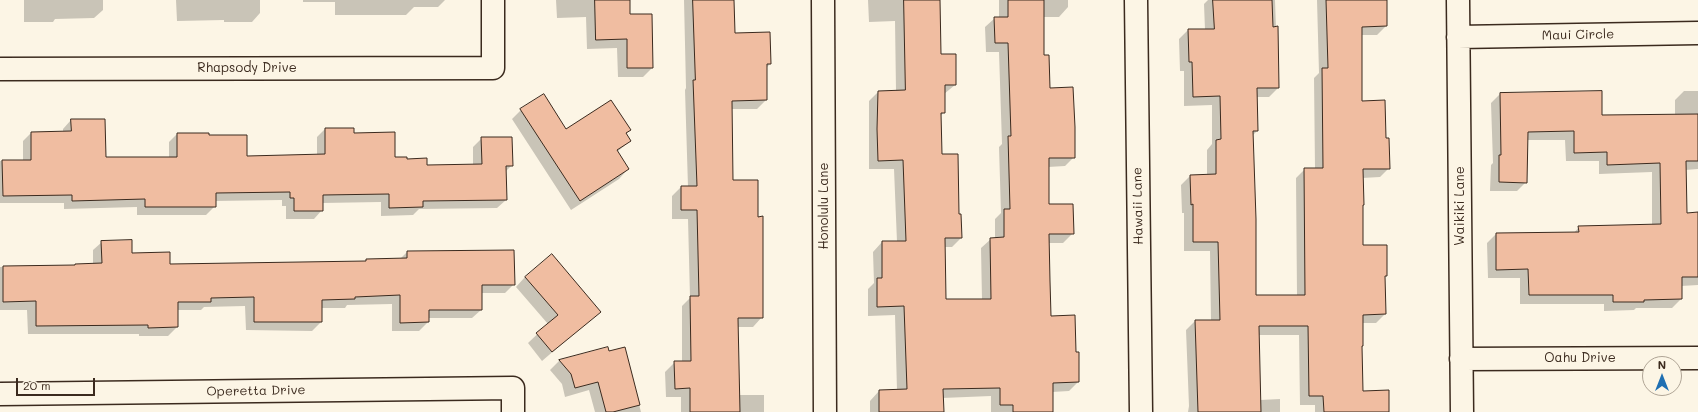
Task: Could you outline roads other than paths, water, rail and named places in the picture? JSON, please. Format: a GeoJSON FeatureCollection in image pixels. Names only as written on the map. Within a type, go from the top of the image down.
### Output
{"type":"FeatureCollection","features":[{"type":"Feature","properties":{"kind":"street","name":"Rhapsody Drive"},"geometry":{"type":"LineString","coordinates":[[0,69],[493,68],[493,0]]}},
{"type":"Feature","properties":{"kind":"street","name":"Honolulu Lane"},"geometry":{"type":"LineString","coordinates":[[824,0],[825,412]]}},
{"type":"Feature","properties":{"kind":"street","name":"Hawaii Lane"},"geometry":{"type":"LineString","coordinates":[[1136,0],[1141,412]]}},
{"type":"Feature","properties":{"kind":"street","name":"Waikiki Lane"},"geometry":{"type":"LineString","coordinates":[[1458,0],[1462,412]]}},
{"type":"Feature","properties":{"kind":"street","name":"Maui Circle"},"geometry":{"type":"LineString","coordinates":[[1458,37],[1698,33]]}},
{"type":"Feature","properties":{"kind":"street","name":"Oahu Drive"},"geometry":{"type":"LineString","coordinates":[[1461,359],[1698,358]]}},
{"type":"Feature","properties":{"kind":"street","name":"Operetta Drive"},"geometry":{"type":"LineString","coordinates":[[0,394],[513,388],[513,412]]}}]}
